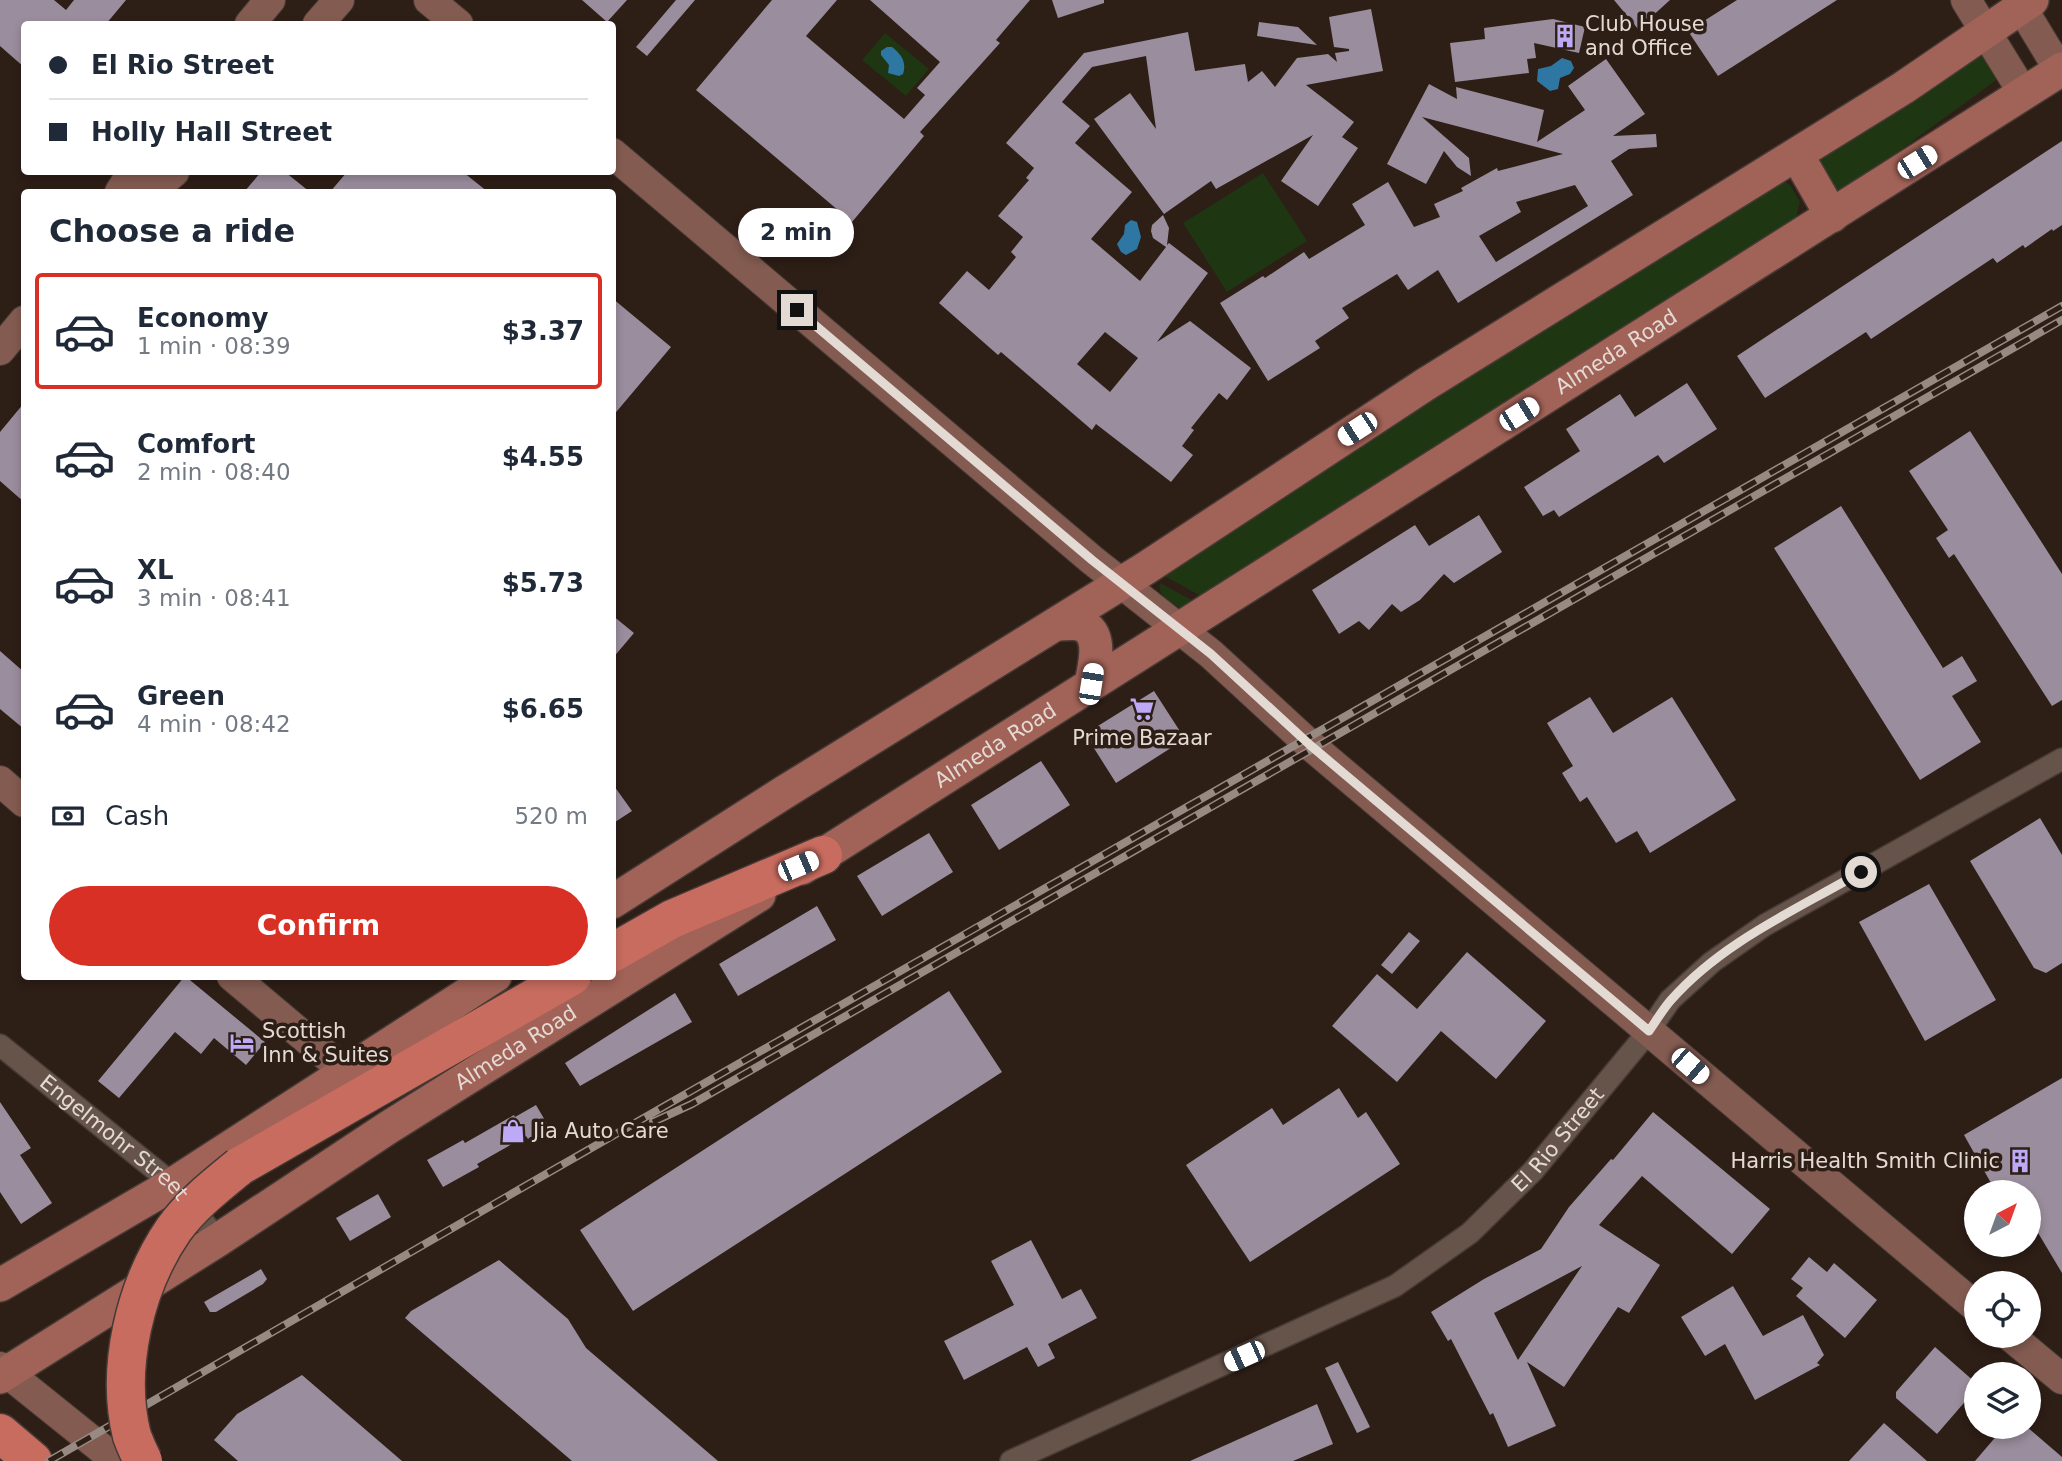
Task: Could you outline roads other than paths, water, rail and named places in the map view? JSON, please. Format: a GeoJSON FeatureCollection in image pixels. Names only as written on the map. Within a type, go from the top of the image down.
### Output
{"type":"FeatureCollection","features":[{"type":"Feature","properties":{"kind":"highway"},"geometry":{"type":"LineString","coordinates":[[616,951],[672,919],[823,855]]}},
{"type":"Feature","properties":{"kind":"highway"},"geometry":{"type":"LineString","coordinates":[[143,1461],[132,1436],[126,1383],[132,1323],[148,1274],[174,1228],[207,1193],[240,1166],[565,980]]}},
{"type":"Feature","properties":{"kind":"highway"},"geometry":{"type":"LineString","coordinates":[[0,1433],[33,1461]]}},
{"type":"Feature","properties":{"kind":"main road"},"geometry":{"type":"LineString","coordinates":[[616,899],[1122,583],[1426,384],[1903,88],[2023,2]]}},
{"type":"Feature","properties":{"kind":"main road","name":"Almeda Road"},"geometry":{"type":"LineString","coordinates":[[2,1372],[218,1240],[401,1120],[2061,70]]}},
{"type":"Feature","properties":{"kind":"main road"},"geometry":{"type":"LineString","coordinates":[[1797,155],[1832,216]]}},
{"type":"Feature","properties":{"kind":"main road"},"geometry":{"type":"LineString","coordinates":[[1057,624],[1080,624],[1090,630],[1096,651],[1091,684]]}},
{"type":"Feature","properties":{"kind":"main road"},"geometry":{"type":"LineString","coordinates":[[0,1285],[173,1184],[489,980]]}},
{"type":"Feature","properties":{"kind":"main road"},"geometry":{"type":"LineString","coordinates":[[0,1275],[40,1262]]}},
{"type":"Feature","properties":{"kind":"street"},"geometry":{"type":"LineString","coordinates":[[252,21],[270,0]]}},
{"type":"Feature","properties":{"kind":"street"},"geometry":{"type":"LineString","coordinates":[[321,21],[339,0]]}},
{"type":"Feature","properties":{"kind":"street"},"geometry":{"type":"LineString","coordinates":[[429,0],[454,21]]}},
{"type":"Feature","properties":{"kind":"street"},"geometry":{"type":"LineString","coordinates":[[1966,0],[2024,94]]}},
{"type":"Feature","properties":{"kind":"street"},"geometry":{"type":"LineString","coordinates":[[2023,2],[2061,70]]}},
{"type":"Feature","properties":{"kind":"street"},"geometry":{"type":"LineString","coordinates":[[616,156],[1122,583],[1211,654],[1310,745],[1964,1297]]}},
{"type":"Feature","properties":{"kind":"street"},"geometry":{"type":"LineString","coordinates":[[154,189],[170,175]]}},
{"type":"Feature","properties":{"kind":"street"},"geometry":{"type":"LineString","coordinates":[[0,350],[21,325]]}},
{"type":"Feature","properties":{"kind":"street","name":"El Rio Street"},"geometry":{"type":"LineString","coordinates":[[1011,1461],[1395,1286],[1470,1233],[1523,1181],[1649,1031],[1671,1000],[1712,962],[1765,925],[2062,759]]}},
{"type":"Feature","properties":{"kind":"street"},"geometry":{"type":"LineString","coordinates":[[0,781],[21,799]]}},
{"type":"Feature","properties":{"kind":"street"},"geometry":{"type":"LineString","coordinates":[[237,980],[346,1072]]}},
{"type":"Feature","properties":{"kind":"street","name":"Engelmohr Street"},"geometry":{"type":"LineString","coordinates":[[0,1045],[173,1184],[218,1240]]}},
{"type":"Feature","properties":{"kind":"street"},"geometry":{"type":"LineString","coordinates":[[2025,1348],[2062,1379]]}},
{"type":"Feature","properties":{"kind":"street"},"geometry":{"type":"LineString","coordinates":[[2,1372],[117,1461]]}},
{"type":"Feature","properties":{"kind":"water"},"geometry":{"type":"Polygon","coordinates":[[[892,47],[902,59],[903,74],[899,76],[888,73],[889,65],[881,55],[881,51],[892,47]]]}},
{"type":"Feature","properties":{"kind":"water"},"geometry":{"type":"Polygon","coordinates":[[[1562,58],[1571,61],[1574,68],[1570,74],[1560,78],[1558,89],[1550,91],[1537,81],[1538,69],[1551,66],[1562,58]]]}},
{"type":"Feature","properties":{"kind":"water"},"geometry":{"type":"Polygon","coordinates":[[[1131,220],[1137,222],[1141,237],[1137,249],[1126,255],[1117,244],[1124,234],[1125,225],[1131,220]]]}},
{"type":"Feature","properties":{"kind":"railway"},"geometry":{"type":"LineString","coordinates":[[49,1461],[2062,306]]}},
{"type":"Feature","properties":{"kind":"railway"},"geometry":{"type":"LineString","coordinates":[[653,1122],[692,1104],[2062,320]]}},
{"type":"Feature","properties":{"kind":"place","name":"Club House and Office"},"geometry":{"type":"Point","coordinates":[1565,36]}},
{"type":"Feature","properties":{"kind":"place","name":"Prime Bazaar"},"geometry":{"type":"Point","coordinates":[1142,709]}},
{"type":"Feature","properties":{"kind":"place","name":"Scottish Inn & Suites"},"geometry":{"type":"Point","coordinates":[242,1043]}},
{"type":"Feature","properties":{"kind":"place","name":"Jia Auto Care"},"geometry":{"type":"Point","coordinates":[513,1131]}},
{"type":"Feature","properties":{"kind":"place","name":"Harris Health Smith Clinic"},"geometry":{"type":"Point","coordinates":[2020,1161]}}]}
